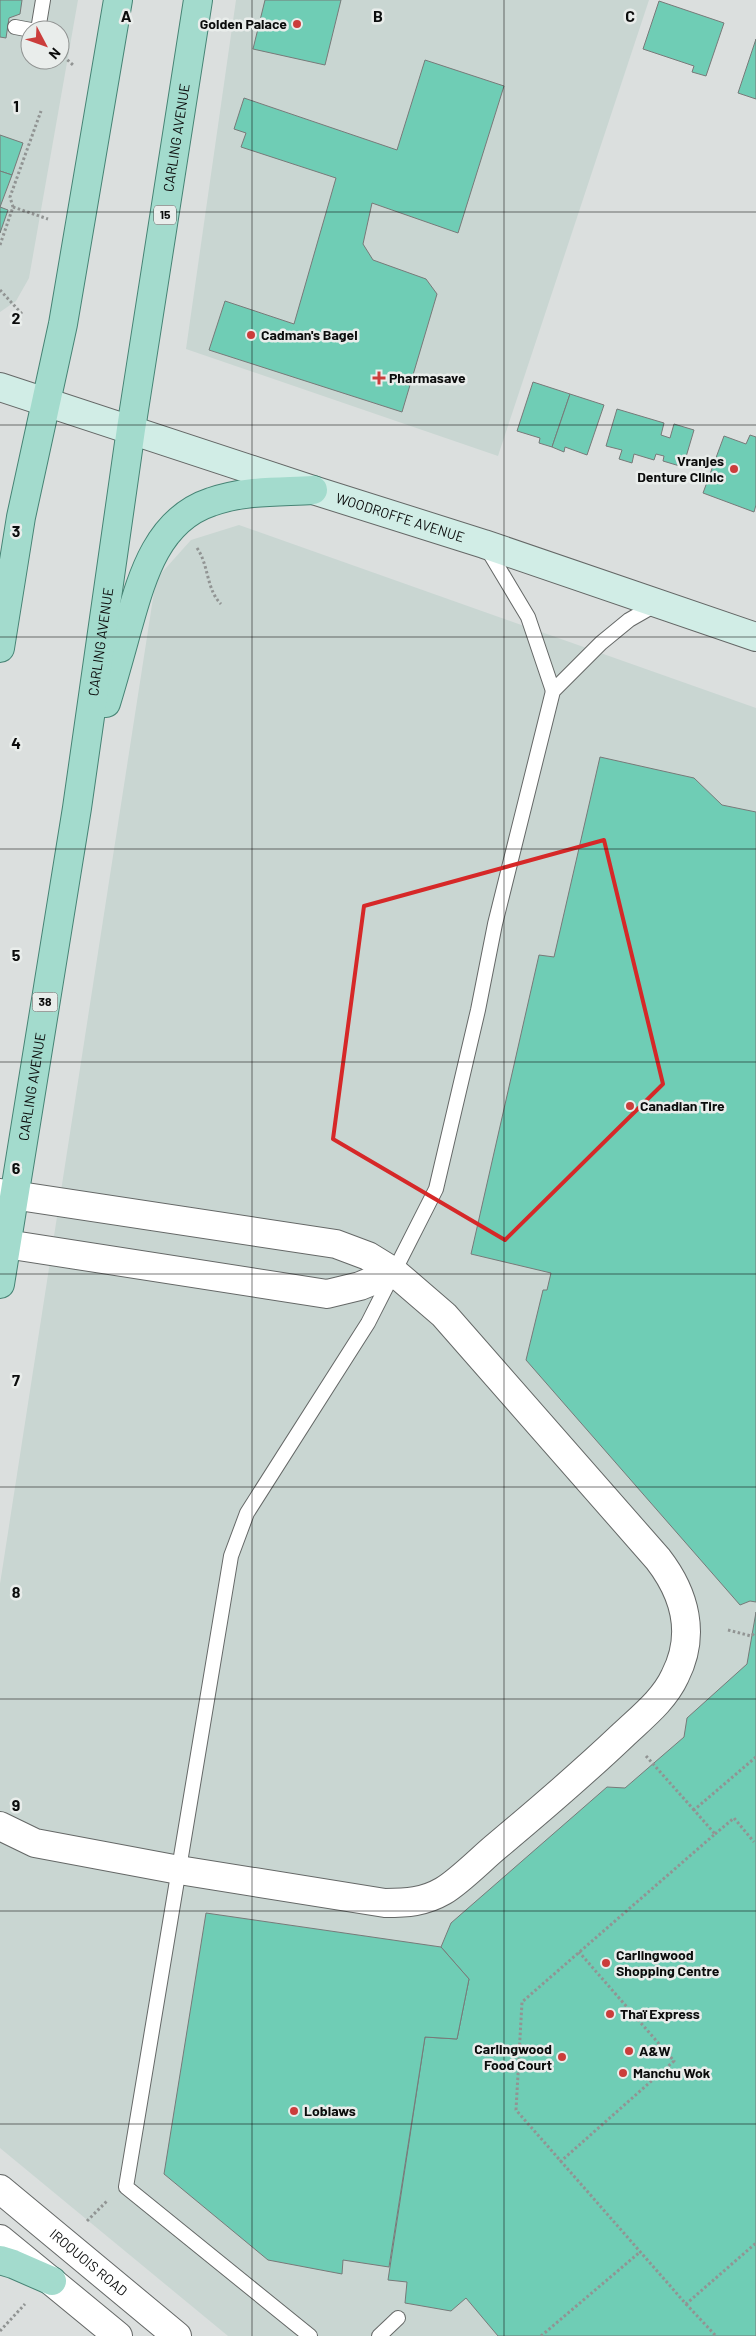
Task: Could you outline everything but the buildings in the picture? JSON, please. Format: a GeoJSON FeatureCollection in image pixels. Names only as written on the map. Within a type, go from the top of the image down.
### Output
{"type":"FeatureCollection","features":[{"type":"Feature","properties":{"kind":"main road"},"geometry":{"type":"LineString","coordinates":[[0,648],[21,517],[63,324],[118,0]]}},
{"type":"Feature","properties":{"kind":"main road","name":"CARLING AVENUE"},"geometry":{"type":"LineString","coordinates":[[0,1284],[7,1194],[77,808],[131,429],[198,0]]}},
{"type":"Feature","properties":{"kind":"main road","name":"WOODROFFE AVENUE"},"geometry":{"type":"LineString","coordinates":[[0,386],[484,544],[756,637]]}},
{"type":"Feature","properties":{"kind":"main road"},"geometry":{"type":"LineString","coordinates":[[77,808],[141,579],[163,539],[179,520],[210,502],[240,494],[314,490]]}},
{"type":"Feature","properties":{"kind":"main road"},"geometry":{"type":"LineString","coordinates":[[0,2260],[52,2281]]}},
{"type":"Feature","properties":{"kind":"street"},"geometry":{"type":"LineString","coordinates":[[0,1845],[35,1843],[179,1870],[385,1903],[414,1903],[444,1890],[582,1774],[656,1704],[676,1675],[684,1646],[686,1621],[672,1578],[587,1476],[444,1315],[394,1272],[368,1256],[336,1244],[7,1194]]}},
{"type":"Feature","properties":{"kind":"street"},"geometry":{"type":"LineString","coordinates":[[3,1243],[327,1294],[360,1286],[394,1272]]}},
{"type":"Feature","properties":{"kind":"street"},"geometry":{"type":"LineString","coordinates":[[0,1826],[35,1843]]}},
{"type":"Feature","properties":{"kind":"street","name":"IROQUOIS ROAD"},"geometry":{"type":"LineString","coordinates":[[0,2189],[178,2336]]}},
{"type":"Feature","properties":{"kind":"street"},"geometry":{"type":"LineString","coordinates":[[0,2239],[118,2336]]}},
{"type":"Feature","properties":{"kind":"lane"},"geometry":{"type":"LineString","coordinates":[[40,20],[43,0]]}},
{"type":"Feature","properties":{"kind":"lane"},"geometry":{"type":"LineString","coordinates":[[15,27],[20,28]]}},
{"type":"Feature","properties":{"kind":"lane"},"geometry":{"type":"LineString","coordinates":[[484,544],[528,617],[553,691]]}},
{"type":"Feature","properties":{"kind":"lane"},"geometry":{"type":"LineString","coordinates":[[310,2336],[126,2187],[231,1556],[237,1534],[246,1513],[368,1323],[436,1189],[478,1010],[495,924],[553,691],[601,643],[629,620],[658,604]]}},
{"type":"Feature","properties":{"kind":"lane"},"geometry":{"type":"LineString","coordinates":[[379,2336],[398,2318]]}},
{"type":"Feature","properties":{"kind":"path"},"geometry":{"type":"LineString","coordinates":[[70,62],[73,65]]}},
{"type":"Feature","properties":{"kind":"path"},"geometry":{"type":"LineString","coordinates":[[0,245],[12,207],[10,197],[41,111]]}},
{"type":"Feature","properties":{"kind":"path"},"geometry":{"type":"LineString","coordinates":[[12,207],[48,219]]}},
{"type":"Feature","properties":{"kind":"path"},"geometry":{"type":"LineString","coordinates":[[0,290],[22,314]]}},
{"type":"Feature","properties":{"kind":"path"},"geometry":{"type":"LineString","coordinates":[[193,540],[203,557],[213,596],[221,604]]}},
{"type":"Feature","properties":{"kind":"path"},"geometry":{"type":"LineString","coordinates":[[728,1630],[751,1636],[756,1632]]}},
{"type":"Feature","properties":{"kind":"path"},"geometry":{"type":"LineString","coordinates":[[644,1753],[715,1834]]}},
{"type":"Feature","properties":{"kind":"path"},"geometry":{"type":"LineString","coordinates":[[694,1810],[756,1757]]}},
{"type":"Feature","properties":{"kind":"path"},"geometry":{"type":"LineString","coordinates":[[716,2336],[560,2162],[516,2110],[522,2002],[734,1818],[754,1842]]}},
{"type":"Feature","properties":{"kind":"path"},"geometry":{"type":"LineString","coordinates":[[560,2162],[674,2061],[579,1952]]}},
{"type":"Feature","properties":{"kind":"path"},"geometry":{"type":"LineString","coordinates":[[686,2304],[756,2243]]}},
{"type":"Feature","properties":{"kind":"path"},"geometry":{"type":"LineString","coordinates":[[541,2336],[640,2252]]}},
{"type":"Feature","properties":{"kind":"path"},"geometry":{"type":"LineString","coordinates":[[0,2331],[27,2301]]}},
{"type":"Feature","properties":{"kind":"highlighted area"},"geometry":{"type":"Polygon","coordinates":[[[604,840],[663,1084],[505,1240],[333,1139],[364,906],[604,840]]]}},
{"type":"Feature","properties":{"kind":"shaded area"},"geometry":{"type":"Polygon","coordinates":[[[0,0],[78,0],[70,45],[70,20],[20,20],[20,70],[66,70],[29,278],[16,301],[0,312],[0,0]]]}},
{"type":"Feature","properties":{"kind":"shaded area"},"geometry":{"type":"Polygon","coordinates":[[[236,0],[649,0],[498,456],[186,349],[236,0]]]}},
{"type":"Feature","properties":{"kind":"shaded area"},"geometry":{"type":"Polygon","coordinates":[[[239,525],[756,708],[756,2336],[228,2336],[0,2148],[0,1584],[156,579],[191,540],[239,525]]]}},
{"type":"Feature","properties":{"kind":"place","name":"Golden Palace"},"geometry":{"type":"Point","coordinates":[297,24]}},
{"type":"Feature","properties":{"kind":"place","name":"Cadman's Bagel"},"geometry":{"type":"Point","coordinates":[251,335]}},
{"type":"Feature","properties":{"kind":"place","name":"Pharmasave"},"geometry":{"type":"Point","coordinates":[379,378]}},
{"type":"Feature","properties":{"kind":"place","name":"Vranjes Denture Clinic"},"geometry":{"type":"Point","coordinates":[734,469]}},
{"type":"Feature","properties":{"kind":"place","name":"Canadian Tire"},"geometry":{"type":"Point","coordinates":[630,1106]}},
{"type":"Feature","properties":{"kind":"place","name":"Carlingwood Shopping Centre"},"geometry":{"type":"Point","coordinates":[606,1963]}},
{"type":"Feature","properties":{"kind":"place","name":"Thaï Express"},"geometry":{"type":"Point","coordinates":[610,2014]}},
{"type":"Feature","properties":{"kind":"place","name":"A&W"},"geometry":{"type":"Point","coordinates":[629,2051]}},
{"type":"Feature","properties":{"kind":"place","name":"Carlingwood Food Court"},"geometry":{"type":"Point","coordinates":[562,2057]}},
{"type":"Feature","properties":{"kind":"place","name":"Manchu Wok"},"geometry":{"type":"Point","coordinates":[623,2073]}},
{"type":"Feature","properties":{"kind":"place","name":"Loblaws"},"geometry":{"type":"Point","coordinates":[294,2111]}}]}
